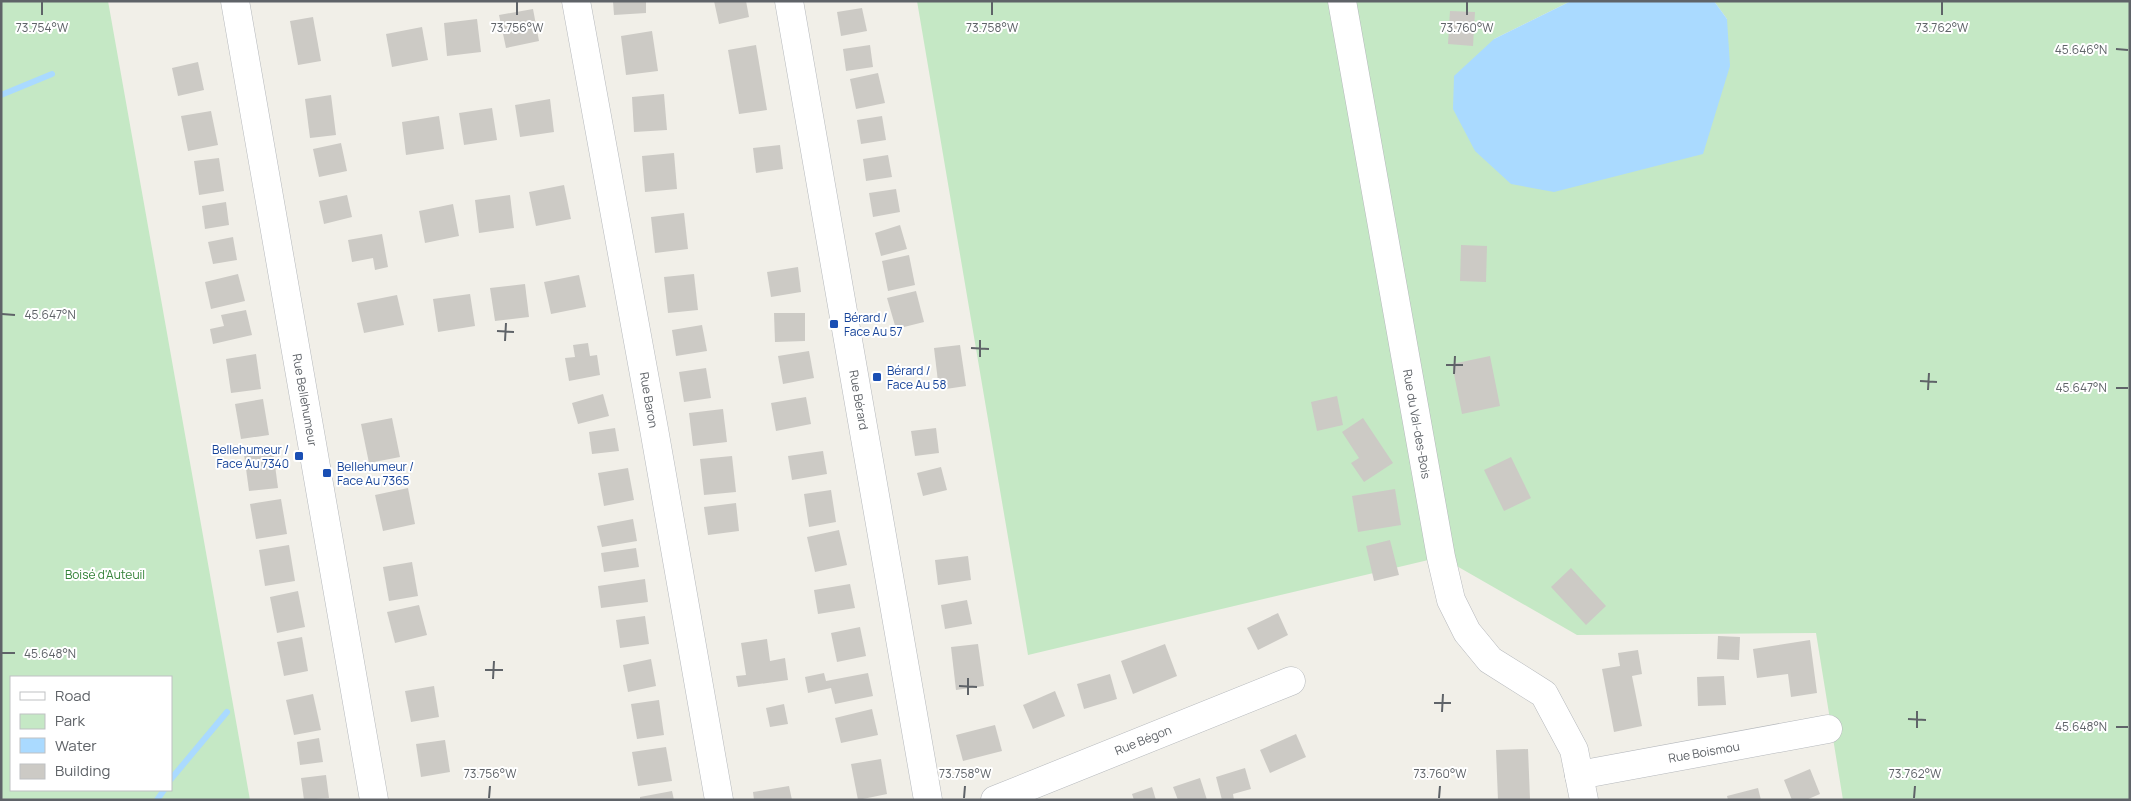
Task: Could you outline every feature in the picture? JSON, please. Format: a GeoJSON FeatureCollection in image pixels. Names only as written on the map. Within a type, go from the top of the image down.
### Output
{"type":"FeatureCollection","features":[{"type":"Feature","properties":{"kind":"street","name":"Rue Bellehumeur"},"geometry":{"type":"LineString","coordinates":[[235,1],[374,800]]}},
{"type":"Feature","properties":{"kind":"street","name":"Rue Baron"},"geometry":{"type":"LineString","coordinates":[[576,1],[719,800]]}},
{"type":"Feature","properties":{"kind":"street","name":"Rue Bérard"},"geometry":{"type":"LineString","coordinates":[[789,1],[928,800]]}},
{"type":"Feature","properties":{"kind":"street","name":"Rue du Val-des-Bois"},"geometry":{"type":"LineString","coordinates":[[1342,1],[1440,558],[1451,600],[1467,632],[1490,660],[1544,694],[1574,750],[1581,787]]}},
{"type":"Feature","properties":{"kind":"street","name":"Rue Bégon"},"geometry":{"type":"LineString","coordinates":[[995,800],[1291,681]]}},
{"type":"Feature","properties":{"kind":"street","name":"Rue Boismou"},"geometry":{"type":"LineString","coordinates":[[1581,787],[1828,730]]}},
{"type":"Feature","properties":{"kind":"green space","name":"Boisé d'Auteuil"},"geometry":{"type":"Polygon","coordinates":[[[1,1],[108,1],[250,800],[1,800],[1,1]]]}},
{"type":"Feature","properties":{"kind":"green space"},"geometry":{"type":"Polygon","coordinates":[[[917,1],[1571,1],[1494,39],[1727,19],[1714,1],[2130,1],[2130,800],[1843,800],[1816,633],[1577,635],[1441,557],[1028,655],[917,1]]]}},
{"type":"Feature","properties":{"kind":"water"},"geometry":{"type":"Polygon","coordinates":[[[1571,1],[1714,1],[1727,19],[1730,66],[1703,154],[1554,192],[1511,184],[1475,151],[1453,109],[1454,76],[1494,39],[1571,1]]]}},
{"type":"Feature","properties":{"kind":"building"},"geometry":{"type":"Polygon","coordinates":[[[613,1],[646,1],[646,13],[614,15],[613,1]]]}},
{"type":"Feature","properties":{"kind":"building"},"geometry":{"type":"Polygon","coordinates":[[[714,1],[746,1],[749,17],[719,24],[714,1]]]}},
{"type":"Feature","properties":{"kind":"building"},"geometry":{"type":"Polygon","coordinates":[[[862,8],[867,31],[841,36],[837,12],[862,8]]]}},
{"type":"Feature","properties":{"kind":"building"},"geometry":{"type":"Polygon","coordinates":[[[533,9],[539,41],[506,48],[499,15],[533,9]]]}},
{"type":"Feature","properties":{"kind":"building"},"geometry":{"type":"Polygon","coordinates":[[[1450,11],[1475,12],[1473,46],[1448,44],[1450,11]]]}},
{"type":"Feature","properties":{"kind":"building"},"geometry":{"type":"Polygon","coordinates":[[[313,17],[321,61],[298,65],[290,21],[313,17]]]}},
{"type":"Feature","properties":{"kind":"building"},"geometry":{"type":"Polygon","coordinates":[[[477,19],[481,52],[447,56],[444,23],[477,19]]]}},
{"type":"Feature","properties":{"kind":"building"},"geometry":{"type":"Polygon","coordinates":[[[422,27],[428,60],[392,67],[386,34],[422,27]]]}},
{"type":"Feature","properties":{"kind":"building"},"geometry":{"type":"Polygon","coordinates":[[[652,31],[658,71],[626,75],[621,36],[652,31]]]}},
{"type":"Feature","properties":{"kind":"building"},"geometry":{"type":"Polygon","coordinates":[[[756,45],[767,110],[739,114],[728,50],[756,45]]]}},
{"type":"Feature","properties":{"kind":"building"},"geometry":{"type":"Polygon","coordinates":[[[870,45],[873,67],[846,71],[843,49],[870,45]]]}},
{"type":"Feature","properties":{"kind":"building"},"geometry":{"type":"Polygon","coordinates":[[[198,62],[204,90],[178,96],[172,68],[198,62]]]}},
{"type":"Feature","properties":{"kind":"building"},"geometry":{"type":"Polygon","coordinates":[[[878,73],[885,103],[856,109],[850,79],[878,73]]]}},
{"type":"Feature","properties":{"kind":"building"},"geometry":{"type":"Polygon","coordinates":[[[664,94],[667,130],[634,132],[632,97],[664,94]]]}},
{"type":"Feature","properties":{"kind":"building"},"geometry":{"type":"Polygon","coordinates":[[[331,95],[336,135],[310,138],[305,99],[331,95]]]}},
{"type":"Feature","properties":{"kind":"building"},"geometry":{"type":"Polygon","coordinates":[[[550,99],[554,132],[520,137],[515,105],[550,99]]]}},
{"type":"Feature","properties":{"kind":"building"},"geometry":{"type":"Polygon","coordinates":[[[492,108],[497,140],[464,145],[459,113],[492,108]]]}},
{"type":"Feature","properties":{"kind":"building"},"geometry":{"type":"Polygon","coordinates":[[[211,111],[218,145],[188,151],[181,116],[211,111]]]}},
{"type":"Feature","properties":{"kind":"building"},"geometry":{"type":"Polygon","coordinates":[[[439,116],[444,149],[406,155],[402,122],[439,116]]]}},
{"type":"Feature","properties":{"kind":"building"},"geometry":{"type":"Polygon","coordinates":[[[882,116],[886,140],[861,144],[857,120],[882,116]]]}},
{"type":"Feature","properties":{"kind":"building"},"geometry":{"type":"Polygon","coordinates":[[[341,143],[347,171],[319,177],[313,149],[341,143]]]}},
{"type":"Feature","properties":{"kind":"building"},"geometry":{"type":"Polygon","coordinates":[[[780,145],[783,169],[756,173],[753,148],[780,145]]]}},
{"type":"Feature","properties":{"kind":"building"},"geometry":{"type":"Polygon","coordinates":[[[674,153],[677,189],[645,192],[642,156],[674,153]]]}},
{"type":"Feature","properties":{"kind":"building"},"geometry":{"type":"Polygon","coordinates":[[[888,155],[892,177],[866,181],[863,159],[888,155]]]}},
{"type":"Feature","properties":{"kind":"building"},"geometry":{"type":"Polygon","coordinates":[[[219,158],[224,191],[199,195],[194,161],[219,158]]]}},
{"type":"Feature","properties":{"kind":"building"},"geometry":{"type":"Polygon","coordinates":[[[564,185],[571,219],[536,226],[529,192],[564,185]]]}},
{"type":"Feature","properties":{"kind":"building"},"geometry":{"type":"Polygon","coordinates":[[[896,189],[900,212],[873,217],[869,193],[896,189]]]}},
{"type":"Feature","properties":{"kind":"building"},"geometry":{"type":"Polygon","coordinates":[[[347,195],[352,217],[324,224],[319,201],[347,195]]]}},
{"type":"Feature","properties":{"kind":"building"},"geometry":{"type":"Polygon","coordinates":[[[510,195],[514,228],[479,233],[475,200],[510,195]]]}},
{"type":"Feature","properties":{"kind":"building"},"geometry":{"type":"Polygon","coordinates":[[[226,202],[229,225],[205,229],[202,206],[226,202]]]}},
{"type":"Feature","properties":{"kind":"building"},"geometry":{"type":"Polygon","coordinates":[[[453,204],[459,236],[425,243],[419,211],[453,204]]]}},
{"type":"Feature","properties":{"kind":"building"},"geometry":{"type":"Polygon","coordinates":[[[684,213],[688,249],[655,253],[651,217],[684,213]]]}},
{"type":"Feature","properties":{"kind":"building"},"geometry":{"type":"Polygon","coordinates":[[[900,225],[907,249],[881,256],[875,233],[900,225]]]}},
{"type":"Feature","properties":{"kind":"building"},"geometry":{"type":"Polygon","coordinates":[[[382,234],[388,267],[375,270],[373,258],[352,262],[348,240],[382,234]]]}},
{"type":"Feature","properties":{"kind":"building"},"geometry":{"type":"Polygon","coordinates":[[[233,237],[237,260],[213,264],[208,242],[233,237]]]}},
{"type":"Feature","properties":{"kind":"building"},"geometry":{"type":"Polygon","coordinates":[[[1461,245],[1487,246],[1486,282],[1460,281],[1461,245]]]}},
{"type":"Feature","properties":{"kind":"building"},"geometry":{"type":"Polygon","coordinates":[[[909,255],[915,285],[888,291],[882,261],[909,255]]]}},
{"type":"Feature","properties":{"kind":"building"},"geometry":{"type":"Polygon","coordinates":[[[798,267],[801,292],[771,297],[767,272],[798,267]]]}},
{"type":"Feature","properties":{"kind":"building"},"geometry":{"type":"Polygon","coordinates":[[[238,274],[245,301],[211,309],[205,282],[238,274]]]}},
{"type":"Feature","properties":{"kind":"building"},"geometry":{"type":"Polygon","coordinates":[[[694,274],[698,310],[668,313],[664,277],[694,274]]]}},
{"type":"Feature","properties":{"kind":"building"},"geometry":{"type":"Polygon","coordinates":[[[579,275],[586,307],[551,314],[544,282],[579,275]]]}},
{"type":"Feature","properties":{"kind":"building"},"geometry":{"type":"Polygon","coordinates":[[[525,284],[529,317],[495,321],[490,288],[525,284]]]}},
{"type":"Feature","properties":{"kind":"building"},"geometry":{"type":"Polygon","coordinates":[[[916,291],[924,322],[896,329],[887,298],[916,291]]]}},
{"type":"Feature","properties":{"kind":"building"},"geometry":{"type":"Polygon","coordinates":[[[470,294],[475,326],[438,332],[433,299],[470,294]]]}},
{"type":"Feature","properties":{"kind":"building"},"geometry":{"type":"Polygon","coordinates":[[[397,295],[404,325],[364,333],[357,303],[397,295]]]}},
{"type":"Feature","properties":{"kind":"building"},"geometry":{"type":"Polygon","coordinates":[[[246,310],[252,335],[213,344],[210,329],[224,326],[221,315],[246,310]]]}},
{"type":"Feature","properties":{"kind":"building"},"geometry":{"type":"Polygon","coordinates":[[[774,313],[805,313],[805,341],[775,342],[774,313]]]}},
{"type":"Feature","properties":{"kind":"building"},"geometry":{"type":"Polygon","coordinates":[[[702,325],[707,351],[676,356],[672,330],[702,325]]]}},
{"type":"Feature","properties":{"kind":"building"},"geometry":{"type":"Polygon","coordinates":[[[588,343],[590,356],[597,355],[600,375],[569,381],[565,358],[575,357],[573,345],[588,343]]]}},
{"type":"Feature","properties":{"kind":"building"},"geometry":{"type":"Polygon","coordinates":[[[960,345],[966,386],[939,390],[934,348],[960,345]]]}},
{"type":"Feature","properties":{"kind":"building"},"geometry":{"type":"Polygon","coordinates":[[[809,351],[814,378],[783,384],[778,356],[809,351]]]}},
{"type":"Feature","properties":{"kind":"building"},"geometry":{"type":"Polygon","coordinates":[[[256,354],[261,389],[231,393],[226,359],[256,354]]]}},
{"type":"Feature","properties":{"kind":"building"},"geometry":{"type":"Polygon","coordinates":[[[1490,356],[1500,406],[1462,414],[1452,364],[1490,356]]]}},
{"type":"Feature","properties":{"kind":"building"},"geometry":{"type":"Polygon","coordinates":[[[706,368],[711,398],[684,402],[679,372],[706,368]]]}},
{"type":"Feature","properties":{"kind":"building"},"geometry":{"type":"Polygon","coordinates":[[[603,394],[609,416],[578,424],[572,403],[603,394]]]}},
{"type":"Feature","properties":{"kind":"building"},"geometry":{"type":"Polygon","coordinates":[[[1337,396],[1343,425],[1317,431],[1311,402],[1337,396]]]}},
{"type":"Feature","properties":{"kind":"building"},"geometry":{"type":"Polygon","coordinates":[[[806,397],[811,424],[776,431],[771,403],[806,397]]]}},
{"type":"Feature","properties":{"kind":"building"},"geometry":{"type":"Polygon","coordinates":[[[263,399],[269,435],[241,439],[235,404],[263,399]]]}},
{"type":"Feature","properties":{"kind":"building"},"geometry":{"type":"Polygon","coordinates":[[[723,409],[727,442],[693,446],[689,413],[723,409]]]}},
{"type":"Feature","properties":{"kind":"building"},"geometry":{"type":"Polygon","coordinates":[[[392,418],[400,457],[369,463],[361,424],[392,418]]]}},
{"type":"Feature","properties":{"kind":"building"},"geometry":{"type":"Polygon","coordinates":[[[1363,418],[1393,463],[1364,482],[1351,463],[1359,458],[1342,432],[1363,418]]]}},
{"type":"Feature","properties":{"kind":"building"},"geometry":{"type":"Polygon","coordinates":[[[615,428],[619,451],[592,454],[589,432],[615,428]]]}},
{"type":"Feature","properties":{"kind":"building"},"geometry":{"type":"Polygon","coordinates":[[[936,428],[939,453],[915,456],[911,431],[936,428]]]}},
{"type":"Feature","properties":{"kind":"building"},"geometry":{"type":"Polygon","coordinates":[[[273,450],[278,488],[249,491],[244,454],[273,450]]]}},
{"type":"Feature","properties":{"kind":"building"},"geometry":{"type":"Polygon","coordinates":[[[823,451],[827,474],[792,480],[788,456],[823,451]]]}},
{"type":"Feature","properties":{"kind":"building"},"geometry":{"type":"Polygon","coordinates":[[[732,456],[736,492],[704,495],[700,459],[732,456]]]}},
{"type":"Feature","properties":{"kind":"building"},"geometry":{"type":"Polygon","coordinates":[[[1511,457],[1531,498],[1504,511],[1484,470],[1511,457]]]}},
{"type":"Feature","properties":{"kind":"building"},"geometry":{"type":"Polygon","coordinates":[[[941,467],[947,490],[923,496],[917,473],[941,467]]]}},
{"type":"Feature","properties":{"kind":"building"},"geometry":{"type":"Polygon","coordinates":[[[628,468],[634,500],[604,506],[598,473],[628,468]]]}},
{"type":"Feature","properties":{"kind":"building"},"geometry":{"type":"Polygon","coordinates":[[[408,488],[415,524],[383,531],[375,495],[408,488]]]}},
{"type":"Feature","properties":{"kind":"building"},"geometry":{"type":"Polygon","coordinates":[[[1395,489],[1401,525],[1358,532],[1352,496],[1395,489]]]}},
{"type":"Feature","properties":{"kind":"building"},"geometry":{"type":"Polygon","coordinates":[[[831,490],[836,522],[809,527],[804,494],[831,490]]]}},
{"type":"Feature","properties":{"kind":"building"},"geometry":{"type":"Polygon","coordinates":[[[281,499],[287,534],[256,539],[250,504],[281,499]]]}},
{"type":"Feature","properties":{"kind":"building"},"geometry":{"type":"Polygon","coordinates":[[[736,503],[739,531],[708,535],[704,507],[736,503]]]}},
{"type":"Feature","properties":{"kind":"building"},"geometry":{"type":"Polygon","coordinates":[[[633,519],[637,541],[602,547],[597,526],[633,519]]]}},
{"type":"Feature","properties":{"kind":"building"},"geometry":{"type":"Polygon","coordinates":[[[839,530],[847,565],[815,572],[807,537],[839,530]]]}},
{"type":"Feature","properties":{"kind":"building"},"geometry":{"type":"Polygon","coordinates":[[[1390,540],[1399,575],[1374,581],[1366,546],[1390,540]]]}},
{"type":"Feature","properties":{"kind":"building"},"geometry":{"type":"Polygon","coordinates":[[[289,545],[295,581],[265,586],[259,550],[289,545]]]}},
{"type":"Feature","properties":{"kind":"building"},"geometry":{"type":"Polygon","coordinates":[[[636,548],[639,567],[604,572],[601,553],[636,548]]]}},
{"type":"Feature","properties":{"kind":"building"},"geometry":{"type":"Polygon","coordinates":[[[968,556],[971,580],[938,585],[935,560],[968,556]]]}},
{"type":"Feature","properties":{"kind":"building"},"geometry":{"type":"Polygon","coordinates":[[[412,562],[418,596],[389,601],[383,567],[412,562]]]}},
{"type":"Feature","properties":{"kind":"building"},"geometry":{"type":"Polygon","coordinates":[[[1571,568],[1606,606],[1586,625],[1551,587],[1571,568]]]}},
{"type":"Feature","properties":{"kind":"building"},"geometry":{"type":"Polygon","coordinates":[[[645,579],[648,602],[601,608],[598,586],[645,579]]]}},
{"type":"Feature","properties":{"kind":"building"},"geometry":{"type":"Polygon","coordinates":[[[850,584],[855,608],[818,614],[814,590],[850,584]]]}},
{"type":"Feature","properties":{"kind":"building"},"geometry":{"type":"Polygon","coordinates":[[[298,591],[305,627],[277,633],[270,597],[298,591]]]}},
{"type":"Feature","properties":{"kind":"building"},"geometry":{"type":"Polygon","coordinates":[[[967,600],[972,624],[945,629],[941,605],[967,600]]]}},
{"type":"Feature","properties":{"kind":"building"},"geometry":{"type":"Polygon","coordinates":[[[419,605],[427,635],[395,643],[387,612],[419,605]]]}},
{"type":"Feature","properties":{"kind":"building"},"geometry":{"type":"Polygon","coordinates":[[[1278,613],[1288,635],[1258,650],[1247,628],[1278,613]]]}},
{"type":"Feature","properties":{"kind":"building"},"geometry":{"type":"Polygon","coordinates":[[[645,616],[649,644],[620,648],[616,620],[645,616]]]}},
{"type":"Feature","properties":{"kind":"building"},"geometry":{"type":"Polygon","coordinates":[[[860,627],[866,656],[837,662],[831,633],[860,627]]]}},
{"type":"Feature","properties":{"kind":"building"},"geometry":{"type":"Polygon","coordinates":[[[1718,636],[1740,637],[1739,660],[1717,659],[1718,636]]]}},
{"type":"Feature","properties":{"kind":"building"},"geometry":{"type":"Polygon","coordinates":[[[302,637],[308,671],[284,676],[277,642],[302,637]]]}},
{"type":"Feature","properties":{"kind":"building"},"geometry":{"type":"Polygon","coordinates":[[[767,639],[770,661],[785,658],[788,680],[738,687],[736,676],[746,675],[741,643],[767,639]]]}},
{"type":"Feature","properties":{"kind":"building"},"geometry":{"type":"Polygon","coordinates":[[[1810,640],[1817,693],[1791,697],[1788,674],[1757,678],[1753,649],[1810,640]]]}},
{"type":"Feature","properties":{"kind":"building"},"geometry":{"type":"Polygon","coordinates":[[[978,644],[984,686],[956,690],[951,647],[978,644]]]}},
{"type":"Feature","properties":{"kind":"building"},"geometry":{"type":"Polygon","coordinates":[[[1165,644],[1177,676],[1133,694],[1121,661],[1165,644]]]}},
{"type":"Feature","properties":{"kind":"building"},"geometry":{"type":"Polygon","coordinates":[[[1638,650],[1642,674],[1632,676],[1642,726],[1614,732],[1602,669],[1620,666],[1618,653],[1638,650]]]}},
{"type":"Feature","properties":{"kind":"building"},"geometry":{"type":"Polygon","coordinates":[[[651,659],[656,686],[628,692],[623,665],[651,659]]]}},
{"type":"Feature","properties":{"kind":"building"},"geometry":{"type":"Polygon","coordinates":[[[824,673],[826,681],[868,673],[873,696],[835,704],[831,688],[808,693],[805,677],[824,673]]]}},
{"type":"Feature","properties":{"kind":"building"},"geometry":{"type":"Polygon","coordinates":[[[1110,674],[1117,699],[1084,709],[1077,684],[1110,674]]]}},
{"type":"Feature","properties":{"kind":"building"},"geometry":{"type":"Polygon","coordinates":[[[1724,676],[1726,705],[1698,706],[1697,677],[1724,676]]]}},
{"type":"Feature","properties":{"kind":"building"},"geometry":{"type":"Polygon","coordinates":[[[434,686],[439,717],[411,722],[405,691],[434,686]]]}},
{"type":"Feature","properties":{"kind":"building"},"geometry":{"type":"Polygon","coordinates":[[[1055,691],[1065,716],[1033,729],[1023,705],[1055,691]]]}},
{"type":"Feature","properties":{"kind":"building"},"geometry":{"type":"Polygon","coordinates":[[[313,694],[321,730],[294,735],[286,700],[313,694]]]}},
{"type":"Feature","properties":{"kind":"building"},"geometry":{"type":"Polygon","coordinates":[[[659,700],[664,735],[637,739],[631,704],[659,700]]]}},
{"type":"Feature","properties":{"kind":"building"},"geometry":{"type":"Polygon","coordinates":[[[784,704],[788,724],[770,727],[766,708],[784,704]]]}},
{"type":"Feature","properties":{"kind":"building"},"geometry":{"type":"Polygon","coordinates":[[[872,709],[878,735],[841,743],[835,718],[872,709]]]}},
{"type":"Feature","properties":{"kind":"building"},"geometry":{"type":"Polygon","coordinates":[[[995,725],[1002,751],[963,761],[956,735],[995,725]]]}},
{"type":"Feature","properties":{"kind":"building"},"geometry":{"type":"Polygon","coordinates":[[[1296,734],[1306,757],[1270,773],[1260,750],[1296,734]]]}},
{"type":"Feature","properties":{"kind":"building"},"geometry":{"type":"Polygon","coordinates":[[[319,738],[323,762],[300,765],[297,742],[319,738]]]}},
{"type":"Feature","properties":{"kind":"building"},"geometry":{"type":"Polygon","coordinates":[[[445,740],[450,772],[421,777],[416,744],[445,740]]]}},
{"type":"Feature","properties":{"kind":"building"},"geometry":{"type":"Polygon","coordinates":[[[666,747],[672,781],[638,786],[632,752],[666,747]]]}},
{"type":"Feature","properties":{"kind":"building"},"geometry":{"type":"Polygon","coordinates":[[[1528,749],[1530,799],[1498,800],[1496,750],[1528,749]]]}},
{"type":"Feature","properties":{"kind":"building"},"geometry":{"type":"Polygon","coordinates":[[[881,759],[887,794],[858,800],[851,764],[881,759]]]}},
{"type":"Feature","properties":{"kind":"building"},"geometry":{"type":"Polygon","coordinates":[[[1245,768],[1251,789],[1233,794],[1234,800],[1222,800],[1216,777],[1245,768]]]}},
{"type":"Feature","properties":{"kind":"building"},"geometry":{"type":"Polygon","coordinates":[[[1810,769],[1820,794],[1806,800],[1792,800],[1784,780],[1810,769]]]}},
{"type":"Feature","properties":{"kind":"building"},"geometry":{"type":"Polygon","coordinates":[[[326,775],[329,798],[304,800],[301,778],[326,775]]]}},
{"type":"Feature","properties":{"kind":"building"},"geometry":{"type":"Polygon","coordinates":[[[1200,778],[1207,800],[1178,800],[1173,787],[1200,778]]]}},
{"type":"Feature","properties":{"kind":"building"},"geometry":{"type":"Polygon","coordinates":[[[789,786],[792,800],[754,800],[753,792],[789,786]]]}},
{"type":"Feature","properties":{"kind":"building"},"geometry":{"type":"Polygon","coordinates":[[[1152,787],[1156,800],[1134,800],[1132,794],[1152,787]]]}},
{"type":"Feature","properties":{"kind":"building"},"geometry":{"type":"Polygon","coordinates":[[[1758,788],[1761,800],[1728,800],[1727,796],[1758,788]]]}},
{"type":"Feature","properties":{"kind":"building"},"geometry":{"type":"Polygon","coordinates":[[[672,791],[674,800],[640,800],[640,797],[672,791]]]}},
{"type":"Feature","properties":{"kind":"waterway"},"geometry":{"type":"LineString","coordinates":[[1,95],[52,74]]}},
{"type":"Feature","properties":{"kind":"waterway"},"geometry":{"type":"LineString","coordinates":[[172,778],[227,712]]}},
{"type":"Feature","properties":{"kind":"waterway"},"geometry":{"type":"LineString","coordinates":[[157,800],[163,791]]}},
{"type":"Feature","properties":{"kind":"place","name":"Bérard / Face Au 57"},"geometry":{"type":"Point","coordinates":[834,324]}},
{"type":"Feature","properties":{"kind":"place","name":"Bérard / Face Au 58"},"geometry":{"type":"Point","coordinates":[877,377]}},
{"type":"Feature","properties":{"kind":"place","name":"Bellehumeur / Face Au 7340"},"geometry":{"type":"Point","coordinates":[299,456]}},
{"type":"Feature","properties":{"kind":"place","name":"Bellehumeur / Face Au 7365"},"geometry":{"type":"Point","coordinates":[327,473]}}]}
